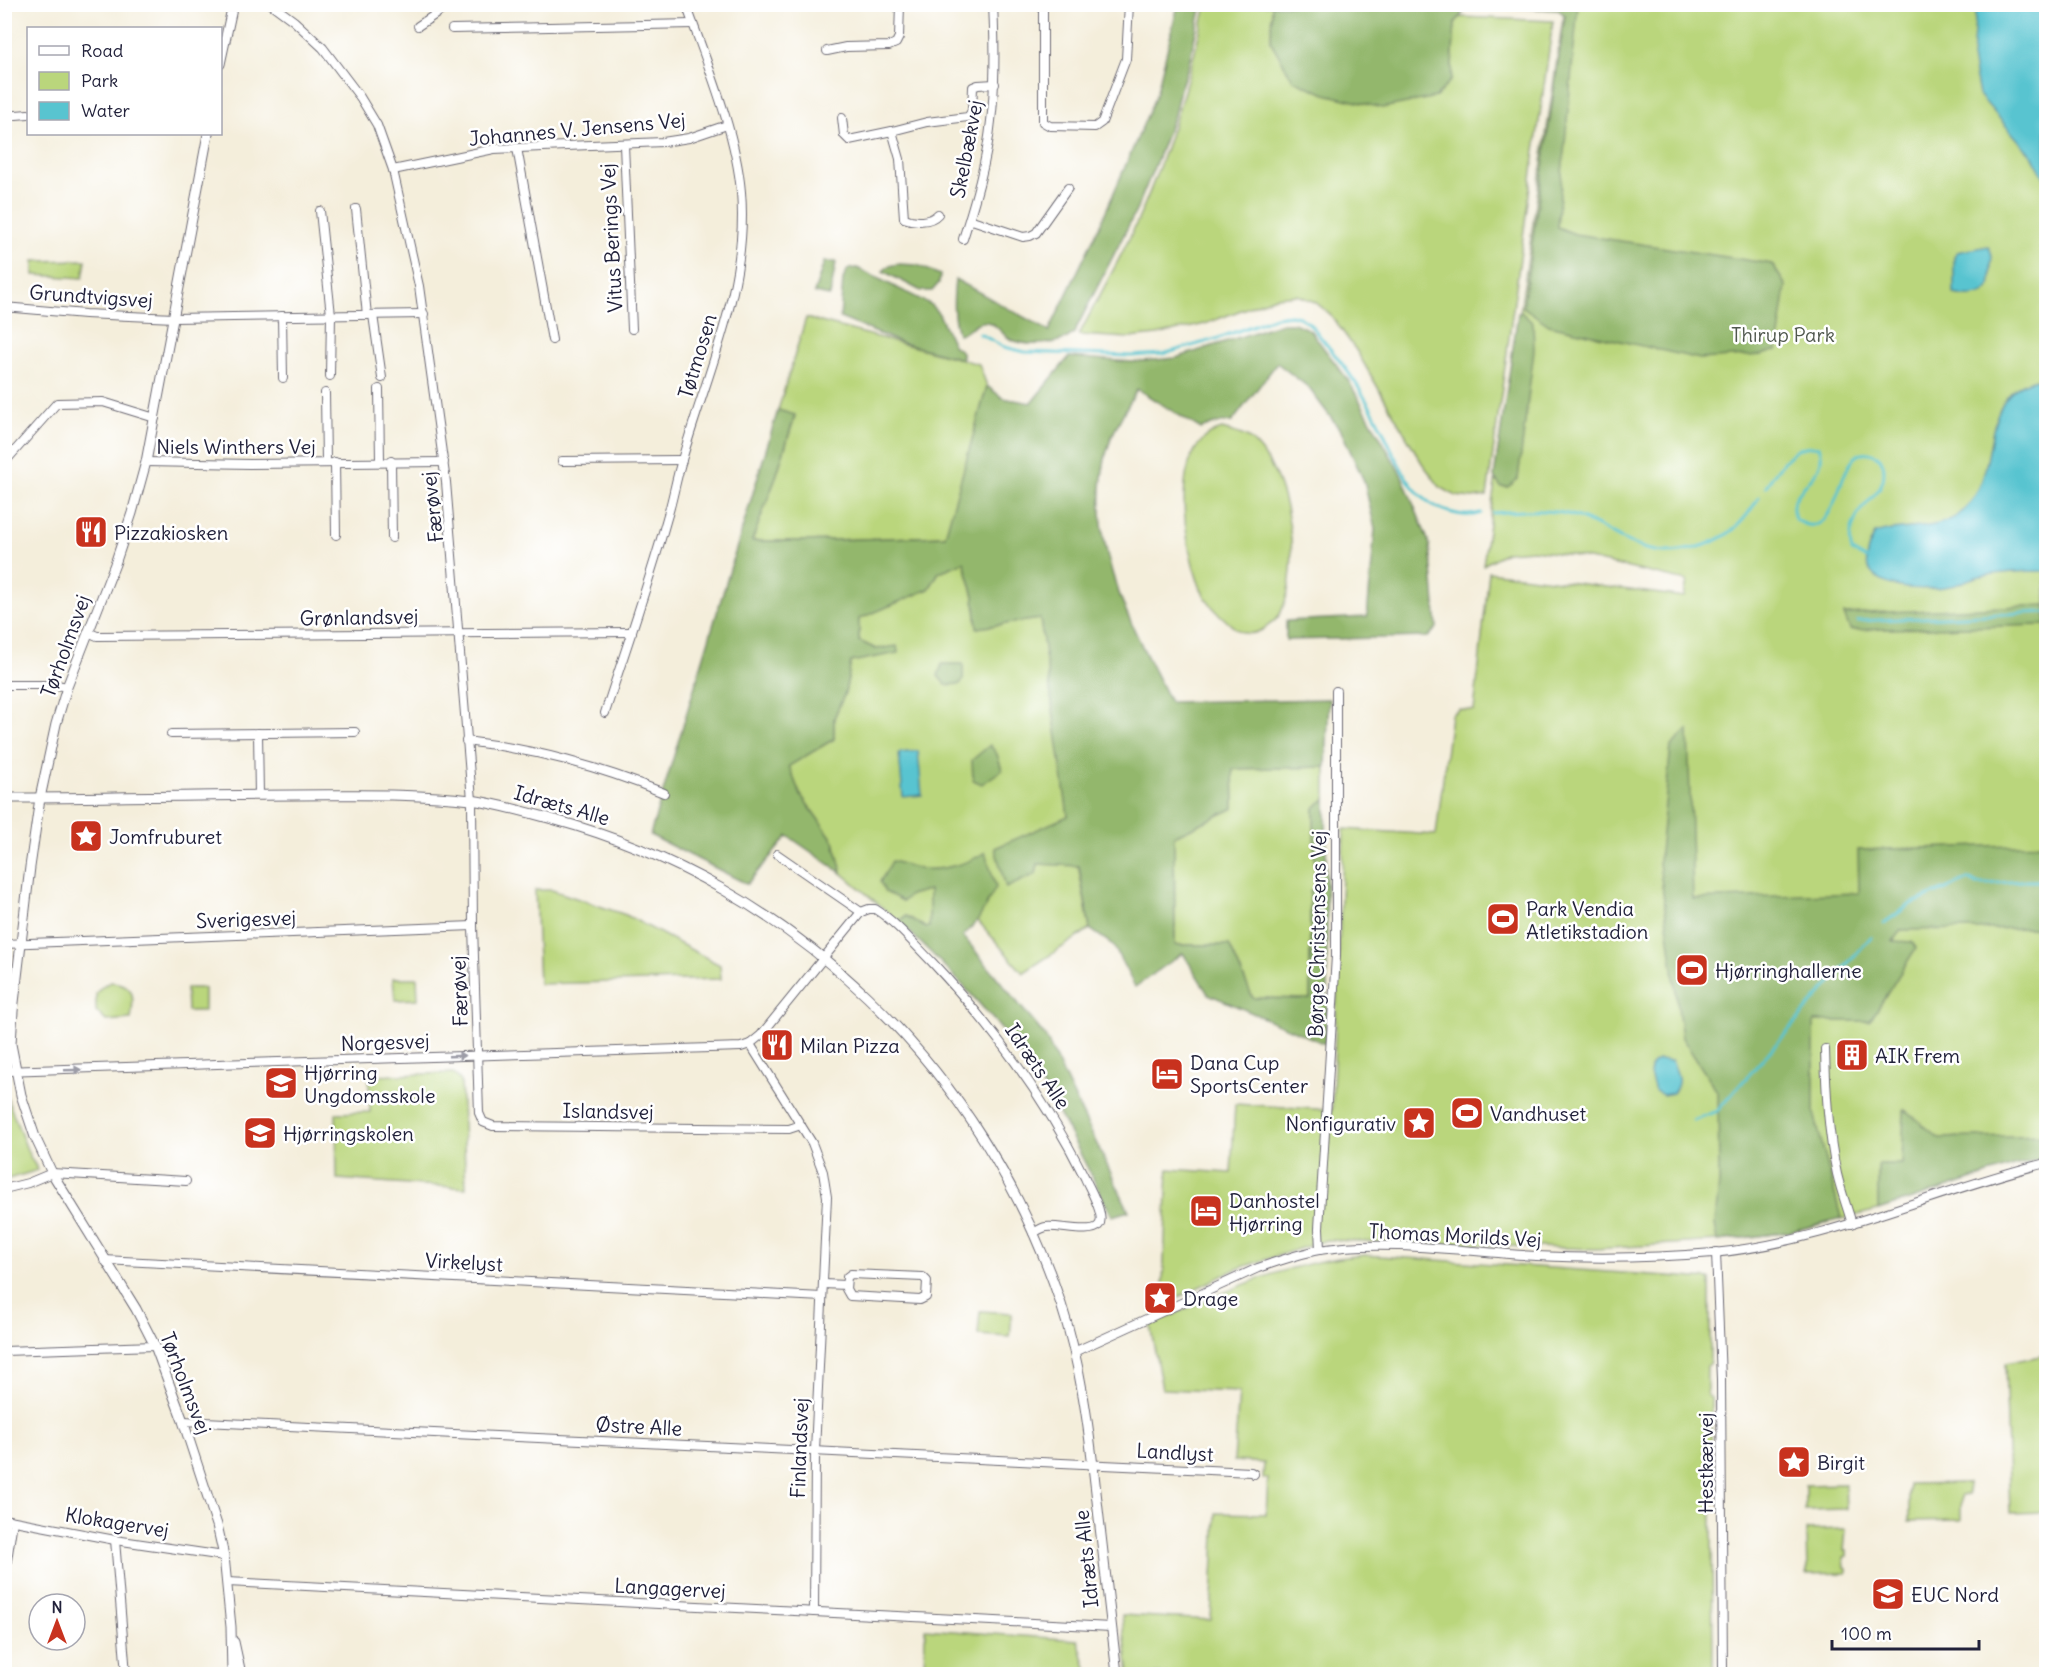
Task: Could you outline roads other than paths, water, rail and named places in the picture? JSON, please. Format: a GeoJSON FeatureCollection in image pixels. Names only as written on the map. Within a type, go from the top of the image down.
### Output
{"type":"FeatureCollection","features":[{"type":"Feature","properties":{"kind":"street"},"geometry":{"type":"LineString","coordinates":[[222,55],[233,4]]}},
{"type":"Feature","properties":{"kind":"street","name":"Færøvej"},"geometry":{"type":"LineString","coordinates":[[271,4],[294,21],[323,48],[342,71],[377,125],[393,170],[424,314],[444,462],[472,801],[473,926],[478,1055]]}},
{"type":"Feature","properties":{"kind":"street"},"geometry":{"type":"LineString","coordinates":[[418,26],[451,4]]}},
{"type":"Feature","properties":{"kind":"street","name":"Tøtmosen"},"geometry":{"type":"LineString","coordinates":[[605,713],[667,517],[682,460],[734,291],[740,258],[743,224],[736,158],[687,4]]}},
{"type":"Feature","properties":{"kind":"street"},"geometry":{"type":"LineString","coordinates":[[827,51],[846,47],[890,46],[896,43],[899,37],[900,4]]}},
{"type":"Feature","properties":{"kind":"street","name":"Skelbækvej"},"geometry":{"type":"LineString","coordinates":[[963,239],[988,141],[994,84],[993,4]]}},
{"type":"Feature","properties":{"kind":"street"},"geometry":{"type":"LineString","coordinates":[[1043,4],[1043,122],[1050,126],[1095,127],[1102,122],[1126,59],[1129,4]]}},
{"type":"Feature","properties":{"kind":"street"},"geometry":{"type":"LineString","coordinates":[[452,28],[693,24]]}},
{"type":"Feature","properties":{"kind":"street","name":"Skelbækvej"},"geometry":{"type":"LineString","coordinates":[[842,118],[844,135],[849,140],[927,122],[968,117],[972,111],[973,87],[994,84]]}},
{"type":"Feature","properties":{"kind":"street"},"geometry":{"type":"LineString","coordinates":[[4,116],[27,114]]}},
{"type":"Feature","properties":{"kind":"street","name":"Johannes V. Jensens Vej"},"geometry":{"type":"LineString","coordinates":[[393,170],[494,149],[663,142],[689,138],[727,125]]}},
{"type":"Feature","properties":{"kind":"street","name":"Skelbækvej"},"geometry":{"type":"LineString","coordinates":[[892,131],[900,159],[904,218],[930,220],[938,214]]}},
{"type":"Feature","properties":{"kind":"street","name":"Tørholmsvej"},"geometry":{"type":"LineString","coordinates":[[208,135],[146,462],[115,564],[67,687],[56,724],[40,798],[20,944],[11,1031],[10,1071],[34,1137],[52,1173],[136,1310],[155,1346],[183,1421],[217,1525],[224,1556],[231,1627],[232,1674]]}},
{"type":"Feature","properties":{"kind":"street","name":"Vitus Berings Vej"},"geometry":{"type":"LineString","coordinates":[[624,145],[632,329]]}},
{"type":"Feature","properties":{"kind":"street"},"geometry":{"type":"LineString","coordinates":[[517,148],[552,340]]}},
{"type":"Feature","properties":{"kind":"street","name":"Skelbækvej"},"geometry":{"type":"LineString","coordinates":[[969,219],[1023,237],[1030,236],[1036,232],[1068,188]]}},
{"type":"Feature","properties":{"kind":"street"},"geometry":{"type":"LineString","coordinates":[[356,209],[370,315],[382,378]]}},
{"type":"Feature","properties":{"kind":"street"},"geometry":{"type":"LineString","coordinates":[[321,211],[331,315],[330,376]]}},
{"type":"Feature","properties":{"kind":"street","name":"Grundtvigsvej"},"geometry":{"type":"LineString","coordinates":[[4,266],[5,307],[174,318],[424,314]]}},
{"type":"Feature","properties":{"kind":"street"},"geometry":{"type":"LineString","coordinates":[[282,316],[283,378]]}},
{"type":"Feature","properties":{"kind":"street"},"geometry":{"type":"LineString","coordinates":[[379,390],[380,461]]}},
{"type":"Feature","properties":{"kind":"street","name":"Niels Winthers Vej"},"geometry":{"type":"LineString","coordinates":[[325,393],[326,462]]}},
{"type":"Feature","properties":{"kind":"street"},"geometry":{"type":"LineString","coordinates":[[4,463],[57,404],[103,402],[154,417]]}},
{"type":"Feature","properties":{"kind":"street"},"geometry":{"type":"LineString","coordinates":[[562,461],[682,460]]}},
{"type":"Feature","properties":{"kind":"street"},"geometry":{"type":"LineString","coordinates":[[391,461],[392,538]]}},
{"type":"Feature","properties":{"kind":"street","name":"Niels Winthers Vej"},"geometry":{"type":"LineString","coordinates":[[146,462],[250,464],[444,462]]}},
{"type":"Feature","properties":{"kind":"street","name":"Niels Winthers Vej"},"geometry":{"type":"LineString","coordinates":[[335,462],[336,535]]}},
{"type":"Feature","properties":{"kind":"street","name":"Grønlandsvej"},"geometry":{"type":"LineString","coordinates":[[88,632],[97,636],[632,632]]}},
{"type":"Feature","properties":{"kind":"street"},"geometry":{"type":"LineString","coordinates":[[4,685],[67,687]]}},
{"type":"Feature","properties":{"kind":"street","name":"Børge Christensens Vej"},"geometry":{"type":"LineString","coordinates":[[1320,1250],[1319,1228],[1336,947],[1336,691]]}},
{"type":"Feature","properties":{"kind":"street"},"geometry":{"type":"LineString","coordinates":[[171,734],[355,732]]}},
{"type":"Feature","properties":{"kind":"street"},"geometry":{"type":"LineString","coordinates":[[258,733],[259,795]]}},
{"type":"Feature","properties":{"kind":"street"},"geometry":{"type":"LineString","coordinates":[[466,741],[527,750],[587,764],[664,793]]}},
{"type":"Feature","properties":{"kind":"street","name":"Idræts Alle"},"geometry":{"type":"LineString","coordinates":[[4,798],[382,794],[472,801],[528,812],[638,847],[737,896],[824,957],[865,994],[934,1069],[963,1107],[1006,1176],[1033,1233],[1061,1305],[1086,1410],[1118,1674]]}},
{"type":"Feature","properties":{"kind":"street","name":"Idræts Alle"},"geometry":{"type":"LineString","coordinates":[[777,854],[861,912],[869,909],[880,913],[918,948],[984,1019],[1028,1080],[1070,1148],[1101,1216],[1100,1224],[1094,1229],[1046,1227],[1033,1233]]}},
{"type":"Feature","properties":{"kind":"street"},"geometry":{"type":"LineString","coordinates":[[750,1044],[761,1035],[861,912]]}},
{"type":"Feature","properties":{"kind":"street","name":"Sverigesvej"},"geometry":{"type":"LineString","coordinates":[[4,944],[473,926]]}},
{"type":"Feature","properties":{"kind":"street","name":"Norgesvej"},"geometry":{"type":"LineString","coordinates":[[10,1071],[100,1070],[718,1048],[750,1044]]}},
{"type":"Feature","properties":{"kind":"street","name":"Finlandsvej"},"geometry":{"type":"LineString","coordinates":[[750,1044],[812,1143],[823,1172],[827,1197],[815,1451],[814,1612]]}},
{"type":"Feature","properties":{"kind":"street"},"geometry":{"type":"LineString","coordinates":[[1825,1049],[1827,1108],[1831,1142],[1852,1224]]}},
{"type":"Feature","properties":{"kind":"street","name":"Islandsvej"},"geometry":{"type":"LineString","coordinates":[[478,1055],[479,1113],[483,1122],[493,1126],[789,1129],[801,1125]]}},
{"type":"Feature","properties":{"kind":"street","name":"Thomas Morilds Vej"},"geometry":{"type":"LineString","coordinates":[[1074,1352],[1258,1268],[1289,1257],[1320,1250],[1360,1246],[1404,1247],[1605,1258],[1659,1257],[1716,1252],[1773,1244],[1852,1224],[2014,1171],[2046,1163]]}},
{"type":"Feature","properties":{"kind":"street"},"geometry":{"type":"LineString","coordinates":[[4,1189],[52,1173],[186,1181]]}},
{"type":"Feature","properties":{"kind":"street","name":"Hestkærvej"},"geometry":{"type":"LineString","coordinates":[[1716,1252],[1721,1379],[1723,1674]]}},
{"type":"Feature","properties":{"kind":"street","name":"Virkelyst"},"geometry":{"type":"LineString","coordinates":[[104,1260],[822,1297]]}},
{"type":"Feature","properties":{"kind":"street"},"geometry":{"type":"LineString","coordinates":[[854,1273],[920,1276],[927,1281],[926,1297],[920,1300],[852,1296],[847,1294],[846,1285],[847,1277],[854,1273]]}},
{"type":"Feature","properties":{"kind":"street"},"geometry":{"type":"LineString","coordinates":[[823,1284],[846,1285]]}},
{"type":"Feature","properties":{"kind":"street"},"geometry":{"type":"LineString","coordinates":[[4,1351],[155,1346]]}},
{"type":"Feature","properties":{"kind":"street","name":"Østre Alle"},"geometry":{"type":"LineString","coordinates":[[183,1421],[1093,1465]]}},
{"type":"Feature","properties":{"kind":"street","name":"Landlyst"},"geometry":{"type":"LineString","coordinates":[[1093,1465],[1251,1472],[1254,1474]]}},
{"type":"Feature","properties":{"kind":"street"},"geometry":{"type":"LineString","coordinates":[[4,1580],[9,1520]]}},
{"type":"Feature","properties":{"kind":"street","name":"Klokagervej"},"geometry":{"type":"LineString","coordinates":[[9,1520],[115,1540],[224,1556]]}},
{"type":"Feature","properties":{"kind":"street"},"geometry":{"type":"LineString","coordinates":[[115,1540],[126,1674]]}},
{"type":"Feature","properties":{"kind":"street","name":"Langagervej"},"geometry":{"type":"LineString","coordinates":[[227,1582],[1112,1627]]}},
{"type":"Feature","properties":{"kind":"street","name":"Tørholmsvej"},"geometry":{"type":"LineString","coordinates":[[231,1627],[241,1674]]}},
{"type":"Feature","properties":{"kind":"water"},"geometry":{"type":"Polygon","coordinates":[[[1976,5],[2046,5],[2046,181],[2033,157],[1979,95],[1972,58],[1976,5]]]}},
{"type":"Feature","properties":{"kind":"water"},"geometry":{"type":"Polygon","coordinates":[[[1988,246],[1992,258],[1991,281],[1987,290],[1974,296],[1954,294],[1954,256],[1957,252],[1988,246]]]}},
{"type":"Feature","properties":{"kind":"water"},"geometry":{"type":"Polygon","coordinates":[[[2046,377],[2046,571],[1974,577],[1955,585],[1922,589],[1888,584],[1876,577],[1868,567],[1867,553],[1875,534],[1932,525],[1954,518],[1963,511],[1976,494],[1984,474],[1998,413],[2007,397],[2022,384],[2046,377]]]}},
{"type":"Feature","properties":{"kind":"water"},"geometry":{"type":"Polygon","coordinates":[[[918,751],[922,795],[903,797],[899,753],[918,751]]]}},
{"type":"Feature","properties":{"kind":"water"},"geometry":{"type":"Polygon","coordinates":[[[1658,1060],[1672,1061],[1678,1081],[1673,1093],[1663,1095],[1655,1091],[1650,1074],[1652,1064],[1658,1060]]]}},
{"type":"Feature","properties":{"kind":"waterway"},"geometry":{"type":"LineString","coordinates":[[980,334],[1004,347],[1025,352],[1131,356],[1163,354],[1216,339],[1276,317],[1290,315],[1299,317],[1309,323],[1352,377],[1373,412],[1405,475],[1423,498],[1449,512],[1465,515],[1481,513]]}},
{"type":"Feature","properties":{"kind":"waterway"},"geometry":{"type":"LineString","coordinates":[[1766,486],[1781,464],[1794,452],[1810,446],[1819,447],[1821,456],[1817,471],[1796,498],[1793,507],[1795,519],[1811,525],[1823,521],[1831,509],[1852,461],[1861,453],[1878,457],[1883,465],[1883,481],[1857,516],[1850,542],[1852,551],[1866,559]]}},
{"type":"Feature","properties":{"kind":"waterway"},"geometry":{"type":"LineString","coordinates":[[1493,513],[1534,511],[1565,513],[1584,519],[1637,546],[1668,552],[1692,549],[1725,535],[1741,522],[1759,497]]}},
{"type":"Feature","properties":{"kind":"waterway"},"geometry":{"type":"LineString","coordinates":[[1858,621],[2046,612]]}},
{"type":"Feature","properties":{"kind":"waterway"},"geometry":{"type":"LineString","coordinates":[[1884,923],[1911,904],[1969,879],[1977,884],[2046,881]]}},
{"type":"Feature","properties":{"kind":"waterway"},"geometry":{"type":"LineString","coordinates":[[1693,1120],[1717,1111],[1871,937]]}},
{"type":"Feature","properties":{"kind":"place","name":"Pizzakiosken"},"geometry":{"type":"Point","coordinates":[91,532]}},
{"type":"Feature","properties":{"kind":"place","name":"Jomfruburet"},"geometry":{"type":"Point","coordinates":[86,836]}},
{"type":"Feature","properties":{"kind":"place","name":"Park Vendia Atletikstadion"},"geometry":{"type":"Point","coordinates":[1503,919]}},
{"type":"Feature","properties":{"kind":"place","name":"Hjørringhallerne"},"geometry":{"type":"Point","coordinates":[1692,970]}},
{"type":"Feature","properties":{"kind":"place","name":"Milan Pizza"},"geometry":{"type":"Point","coordinates":[777,1045]}},
{"type":"Feature","properties":{"kind":"place","name":"AIK Frem"},"geometry":{"type":"Point","coordinates":[1852,1055]}},
{"type":"Feature","properties":{"kind":"place","name":"Dana Cup SportsCenter"},"geometry":{"type":"Point","coordinates":[1167,1074]}},
{"type":"Feature","properties":{"kind":"place","name":"Hjørring Ungdomsskole"},"geometry":{"type":"Point","coordinates":[281,1083]}},
{"type":"Feature","properties":{"kind":"place","name":"Vandhuset"},"geometry":{"type":"Point","coordinates":[1467,1113]}},
{"type":"Feature","properties":{"kind":"place","name":"Nonfigurativ"},"geometry":{"type":"Point","coordinates":[1419,1123]}},
{"type":"Feature","properties":{"kind":"place","name":"Hjørringskolen"},"geometry":{"type":"Point","coordinates":[260,1133]}},
{"type":"Feature","properties":{"kind":"place","name":"Danhostel Hjørring"},"geometry":{"type":"Point","coordinates":[1206,1211]}},
{"type":"Feature","properties":{"kind":"place","name":"Drage"},"geometry":{"type":"Point","coordinates":[1160,1298]}},
{"type":"Feature","properties":{"kind":"place","name":"Birgit"},"geometry":{"type":"Point","coordinates":[1794,1462]}},
{"type":"Feature","properties":{"kind":"place","name":"EUC Nord"},"geometry":{"type":"Point","coordinates":[1888,1594]}},
{"type":"Feature","properties":{"kind":"park label","name":"Thirup Park"},"geometry":{"type":"Point","coordinates":[1783,334]}}]}
